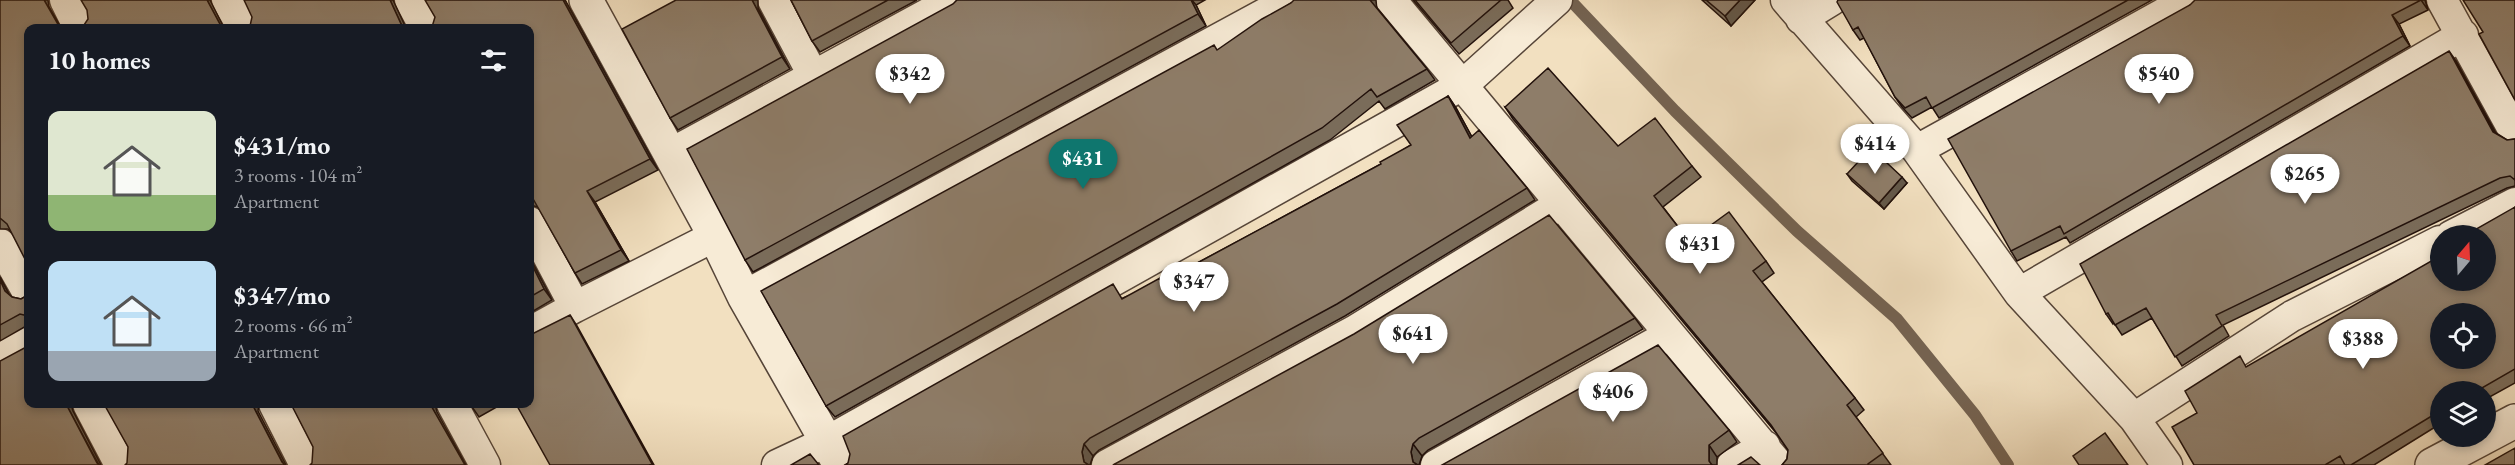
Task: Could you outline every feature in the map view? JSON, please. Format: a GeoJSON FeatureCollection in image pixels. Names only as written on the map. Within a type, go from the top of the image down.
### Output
{"type":"FeatureCollection","features":[{"type":"Feature","properties":{"kind":"street"},"geometry":{"type":"LineString","coordinates":[[65,0],[78,24]]}},
{"type":"Feature","properties":{"kind":"street"},"geometry":{"type":"LineString","coordinates":[[227,0],[241,24]]}},
{"type":"Feature","properties":{"kind":"street"},"geometry":{"type":"LineString","coordinates":[[410,0],[423,24]]}},
{"type":"Feature","properties":{"kind":"street"},"geometry":{"type":"LineString","coordinates":[[586,0],[716,236],[744,296],[833,453]]}},
{"type":"Feature","properties":{"kind":"street"},"geometry":{"type":"LineString","coordinates":[[773,0],[814,77]]}},
{"type":"Feature","properties":{"kind":"street"},"geometry":{"type":"LineString","coordinates":[[744,296],[1290,0]]}},
{"type":"Feature","properties":{"kind":"street"},"geometry":{"type":"LineString","coordinates":[[1391,0],[1464,84],[1669,335],[1772,456],[1732,465]]}},
{"type":"Feature","properties":{"kind":"street"},"geometry":{"type":"LineString","coordinates":[[1832,0],[1793,9],[1917,150],[2019,293],[2134,418],[2167,465]]}},
{"type":"Feature","properties":{"kind":"street"},"geometry":{"type":"LineString","coordinates":[[1917,150],[2188,0]]}},
{"type":"Feature","properties":{"kind":"street"},"geometry":{"type":"LineString","coordinates":[[2442,0],[2515,133]]}},
{"type":"Feature","properties":{"kind":"street"},"geometry":{"type":"LineString","coordinates":[[670,154],[949,1]]}},
{"type":"Feature","properties":{"kind":"street"},"geometry":{"type":"LineString","coordinates":[[777,465],[833,453],[1464,84],[1554,3]]}},
{"type":"Feature","properties":{"kind":"street"},"geometry":{"type":"LineString","coordinates":[[2019,293],[2463,35]]}},
{"type":"Feature","properties":{"kind":"street"},"geometry":{"type":"LineString","coordinates":[[2472,225],[2515,203]]}},
{"type":"Feature","properties":{"kind":"street"},"geometry":{"type":"LineString","coordinates":[[1107,465],[1354,331],[1561,204]]}},
{"type":"Feature","properties":{"kind":"street"},"geometry":{"type":"LineString","coordinates":[[534,230],[575,307]]}},
{"type":"Feature","properties":{"kind":"street"},"geometry":{"type":"LineString","coordinates":[[534,330],[716,236]]}},
{"type":"Feature","properties":{"kind":"street"},"geometry":{"type":"LineString","coordinates":[[0,244],[24,286]]}},
{"type":"Feature","properties":{"kind":"street"},"geometry":{"type":"LineString","coordinates":[[2134,418],[2292,316],[2430,246]]}},
{"type":"Feature","properties":{"kind":"street"},"geometry":{"type":"LineString","coordinates":[[1436,465],[1669,335]]}},
{"type":"Feature","properties":{"kind":"street"},"geometry":{"type":"LineString","coordinates":[[0,358],[24,344]]}},
{"type":"Feature","properties":{"kind":"street"},"geometry":{"type":"LineString","coordinates":[[90,408],[120,465]]}},
{"type":"Feature","properties":{"kind":"street"},"geometry":{"type":"LineString","coordinates":[[276,408],[306,465]]}},
{"type":"Feature","properties":{"kind":"street"},"geometry":{"type":"LineString","coordinates":[[454,408],[485,465]]}},
{"type":"Feature","properties":{"kind":"street"},"geometry":{"type":"LineString","coordinates":[[2432,465],[2515,421]]}},
{"type":"Feature","properties":{"kind":"building"},"geometry":{"type":"Polygon","coordinates":[[[0,0],[44,0],[58,24],[24,24],[24,257],[7,224],[0,218],[0,0]]]}},
{"type":"Feature","properties":{"kind":"building"},"geometry":{"type":"Polygon","coordinates":[[[81,0],[207,0],[220,24],[85,24],[88,19],[87,10],[81,0]]]}},
{"type":"Feature","properties":{"kind":"building"},"geometry":{"type":"Polygon","coordinates":[[[244,0],[390,0],[401,24],[250,24],[252,17],[244,0]]]}},
{"type":"Feature","properties":{"kind":"building"},"geometry":{"type":"Polygon","coordinates":[[[425,0],[563,0],[650,159],[587,191],[621,250],[575,273],[534,201],[534,24],[433,24],[435,17],[425,0]]]}},
{"type":"Feature","properties":{"kind":"building"},"geometry":{"type":"Polygon","coordinates":[[[676,0],[752,0],[782,57],[670,118],[622,29],[676,0]]]}},
{"type":"Feature","properties":{"kind":"building"},"geometry":{"type":"Polygon","coordinates":[[[791,0],[888,0],[812,41],[791,0]]]}},
{"type":"Feature","properties":{"kind":"building"},"geometry":{"type":"Polygon","coordinates":[[[957,0],[1191,0],[1198,14],[745,260],[687,149],[957,0]]]}},
{"type":"Feature","properties":{"kind":"building"},"geometry":{"type":"Polygon","coordinates":[[[1294,0],[1370,0],[1427,69],[1377,97],[1371,89],[1322,128],[826,406],[761,291],[1214,45],[1217,50],[1294,0]]]}},
{"type":"Feature","properties":{"kind":"building"},"geometry":{"type":"Polygon","coordinates":[[[1415,0],[1501,0],[1451,43],[1415,0]]]}},
{"type":"Feature","properties":{"kind":"building"},"geometry":{"type":"Polygon","coordinates":[[[1706,0],[1740,0],[1725,16],[1706,0]]]}},
{"type":"Feature","properties":{"kind":"building"},"geometry":{"type":"Polygon","coordinates":[[[1838,0],[2128,0],[1932,108],[1926,97],[1905,108],[1895,97],[1858,27],[1853,30],[1838,0]]]}},
{"type":"Feature","properties":{"kind":"building"},"geometry":{"type":"Polygon","coordinates":[[[2195,0],[2421,0],[2392,15],[2403,36],[2064,234],[2060,226],[2011,251],[1948,139],[2190,5],[2195,0]]]}},
{"type":"Feature","properties":{"kind":"building"},"geometry":{"type":"Polygon","coordinates":[[[2463,0],[2515,0],[2515,100],[2479,34],[2483,32],[2463,0]]]}},
{"type":"Feature","properties":{"kind":"building"},"geometry":{"type":"Polygon","coordinates":[[[2449,51],[2493,132],[2507,140],[2515,139],[2515,180],[2510,176],[2500,178],[2216,315],[2222,326],[2175,357],[2146,308],[2115,325],[2108,313],[2106,314],[2080,264],[2449,51]]]}},
{"type":"Feature","properties":{"kind":"building"},"geometry":{"type":"Polygon","coordinates":[[[1548,68],[1618,146],[1655,118],[1692,166],[1654,196],[1689,241],[1729,212],[1766,261],[1753,271],[1855,398],[1847,405],[1883,453],[1868,465],[1782,465],[1787,459],[1788,450],[1771,425],[1505,107],[1548,68]]]}},
{"type":"Feature","properties":{"kind":"building"},"geometry":{"type":"Polygon","coordinates":[[[1448,96],[1470,138],[1479,130],[1527,188],[1337,304],[1090,438],[1084,444],[1082,452],[1084,462],[1089,465],[845,465],[848,463],[850,454],[843,436],[1113,284],[1122,299],[1160,278],[1162,282],[1381,164],[1380,162],[1411,145],[1397,125],[1448,96]]]}},
{"type":"Feature","properties":{"kind":"building"},"geometry":{"type":"Polygon","coordinates":[[[1871,148],[1902,177],[1879,203],[1847,174],[1871,148]]]}},
{"type":"Feature","properties":{"kind":"building"},"geometry":{"type":"Polygon","coordinates":[[[2515,207],[2515,369],[2494,381],[2430,381],[2430,417],[2351,465],[2345,465],[2340,456],[2325,465],[2194,465],[2172,427],[2197,413],[2185,391],[2240,356],[2246,367],[2430,262],[2430,291],[2496,291],[2496,225],[2483,225],[2515,207]]]}},
{"type":"Feature","properties":{"kind":"building"},"geometry":{"type":"Polygon","coordinates":[[[1549,215],[1635,318],[1419,438],[1413,444],[1411,452],[1413,462],[1418,465],[1113,465],[1354,334],[1549,215]]]}},
{"type":"Feature","properties":{"kind":"building"},"geometry":{"type":"Polygon","coordinates":[[[534,269],[544,289],[534,295],[534,269]]]}},
{"type":"Feature","properties":{"kind":"building"},"geometry":{"type":"Polygon","coordinates":[[[0,280],[5,291],[12,297],[24,297],[24,315],[20,314],[0,325],[0,280]]]}},
{"type":"Feature","properties":{"kind":"building"},"geometry":{"type":"Polygon","coordinates":[[[570,315],[652,464],[550,465],[518,408],[534,408],[534,333],[570,315]]]}},
{"type":"Feature","properties":{"kind":"building"},"geometry":{"type":"Polygon","coordinates":[[[1658,345],[1729,430],[1709,445],[1709,461],[1712,465],[1442,465],[1658,345]]]}},
{"type":"Feature","properties":{"kind":"building"},"geometry":{"type":"Polygon","coordinates":[[[24,348],[24,408],[68,408],[100,465],[0,465],[0,361],[24,348]]]}},
{"type":"Feature","properties":{"kind":"building"},"geometry":{"type":"Polygon","coordinates":[[[106,408],[254,408],[285,465],[125,465],[128,447],[106,408]]]}},
{"type":"Feature","properties":{"kind":"building"},"geometry":{"type":"Polygon","coordinates":[[[293,408],[432,408],[465,465],[310,465],[313,447],[293,408]]]}},
{"type":"Feature","properties":{"kind":"building"},"geometry":{"type":"Polygon","coordinates":[[[2105,433],[2128,465],[2079,465],[2073,456],[2105,433]]]}},
{"type":"Feature","properties":{"kind":"building"},"geometry":{"type":"Polygon","coordinates":[[[2515,448],[2515,465],[2485,465],[2515,448]]]}},
{"type":"Feature","properties":{"kind":"building"},"geometry":{"type":"Polygon","coordinates":[[[810,454],[819,465],[791,465],[810,454]]]}},
{"type":"Feature","properties":{"kind":"building"},"geometry":{"type":"Polygon","coordinates":[[[1751,457],[1760,465],[1738,465],[1751,457]]]}},
{"type":"Feature","properties":{"kind":"waterway"},"geometry":{"type":"LineString","coordinates":[[1570,0],[1675,111],[1797,231],[1897,319],[1975,415],[2008,465]]}}]}
